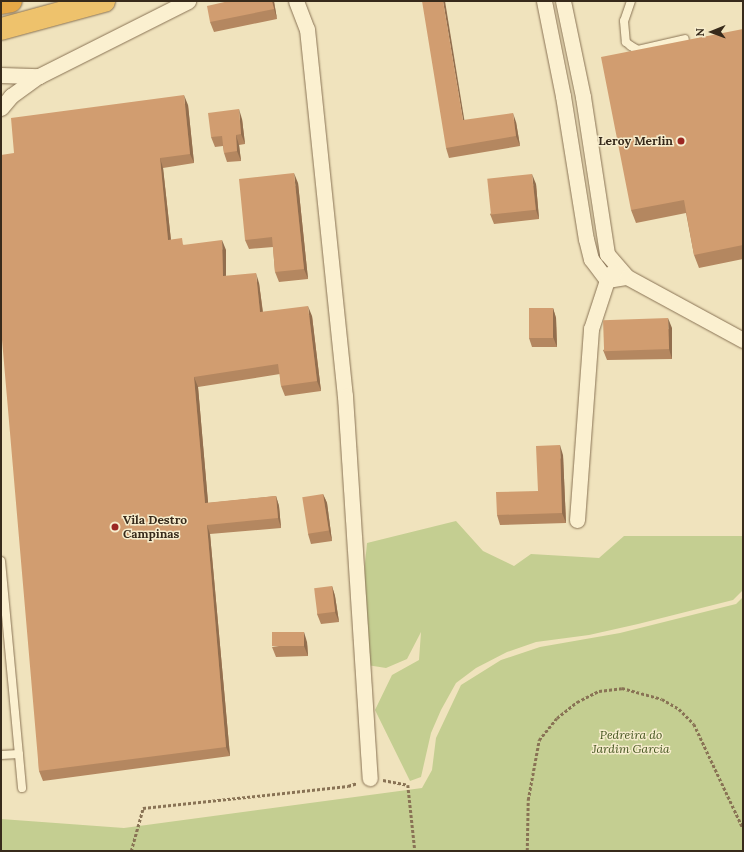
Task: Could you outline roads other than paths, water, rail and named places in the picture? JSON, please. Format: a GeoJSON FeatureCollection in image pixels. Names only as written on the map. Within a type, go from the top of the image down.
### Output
{"type":"FeatureCollection","features":[{"type":"Feature","properties":{"kind":"highway"},"geometry":{"type":"LineString","coordinates":[[1,3],[11,1]]}},
{"type":"Feature","properties":{"kind":"highway"},"geometry":{"type":"LineString","coordinates":[[1,29],[104,1]]}},
{"type":"Feature","properties":{"kind":"street"},"geometry":{"type":"LineString","coordinates":[[1,108],[11,96],[40,76],[188,1]]}},
{"type":"Feature","properties":{"kind":"street"},"geometry":{"type":"LineString","coordinates":[[296,1],[307,29],[345,396],[370,778]]}},
{"type":"Feature","properties":{"kind":"street"},"geometry":{"type":"LineString","coordinates":[[544,1],[563,96],[586,239],[591,259],[607,280]]}},
{"type":"Feature","properties":{"kind":"street"},"geometry":{"type":"LineString","coordinates":[[563,1],[583,98],[607,254],[627,277],[743,340]]}},
{"type":"Feature","properties":{"kind":"street"},"geometry":{"type":"LineString","coordinates":[[1,75],[40,76]]}},
{"type":"Feature","properties":{"kind":"street"},"geometry":{"type":"LineString","coordinates":[[577,520],[591,330],[607,280],[616,265]]}},
{"type":"Feature","properties":{"kind":"street"},"geometry":{"type":"LineString","coordinates":[[607,280],[627,277]]}},
{"type":"Feature","properties":{"kind":"lane"},"geometry":{"type":"LineString","coordinates":[[631,1],[624,21],[626,42],[630,46],[638,50],[685,40]]}},
{"type":"Feature","properties":{"kind":"lane"},"geometry":{"type":"LineString","coordinates":[[1,561],[22,788]]}},
{"type":"Feature","properties":{"kind":"lane"},"geometry":{"type":"LineString","coordinates":[[1,755],[19,754]]}},
{"type":"Feature","properties":{"kind":"place","name":"Leroy Merlin"},"geometry":{"type":"Point","coordinates":[681,141]}},
{"type":"Feature","properties":{"kind":"place","name":"Vila Destro Campinas"},"geometry":{"type":"Point","coordinates":[115,527]}},
{"type":"Feature","properties":{"kind":"park label","name":"Pedreira do Jardim Garcia"},"geometry":{"type":"Point","coordinates":[631,742]}}]}
